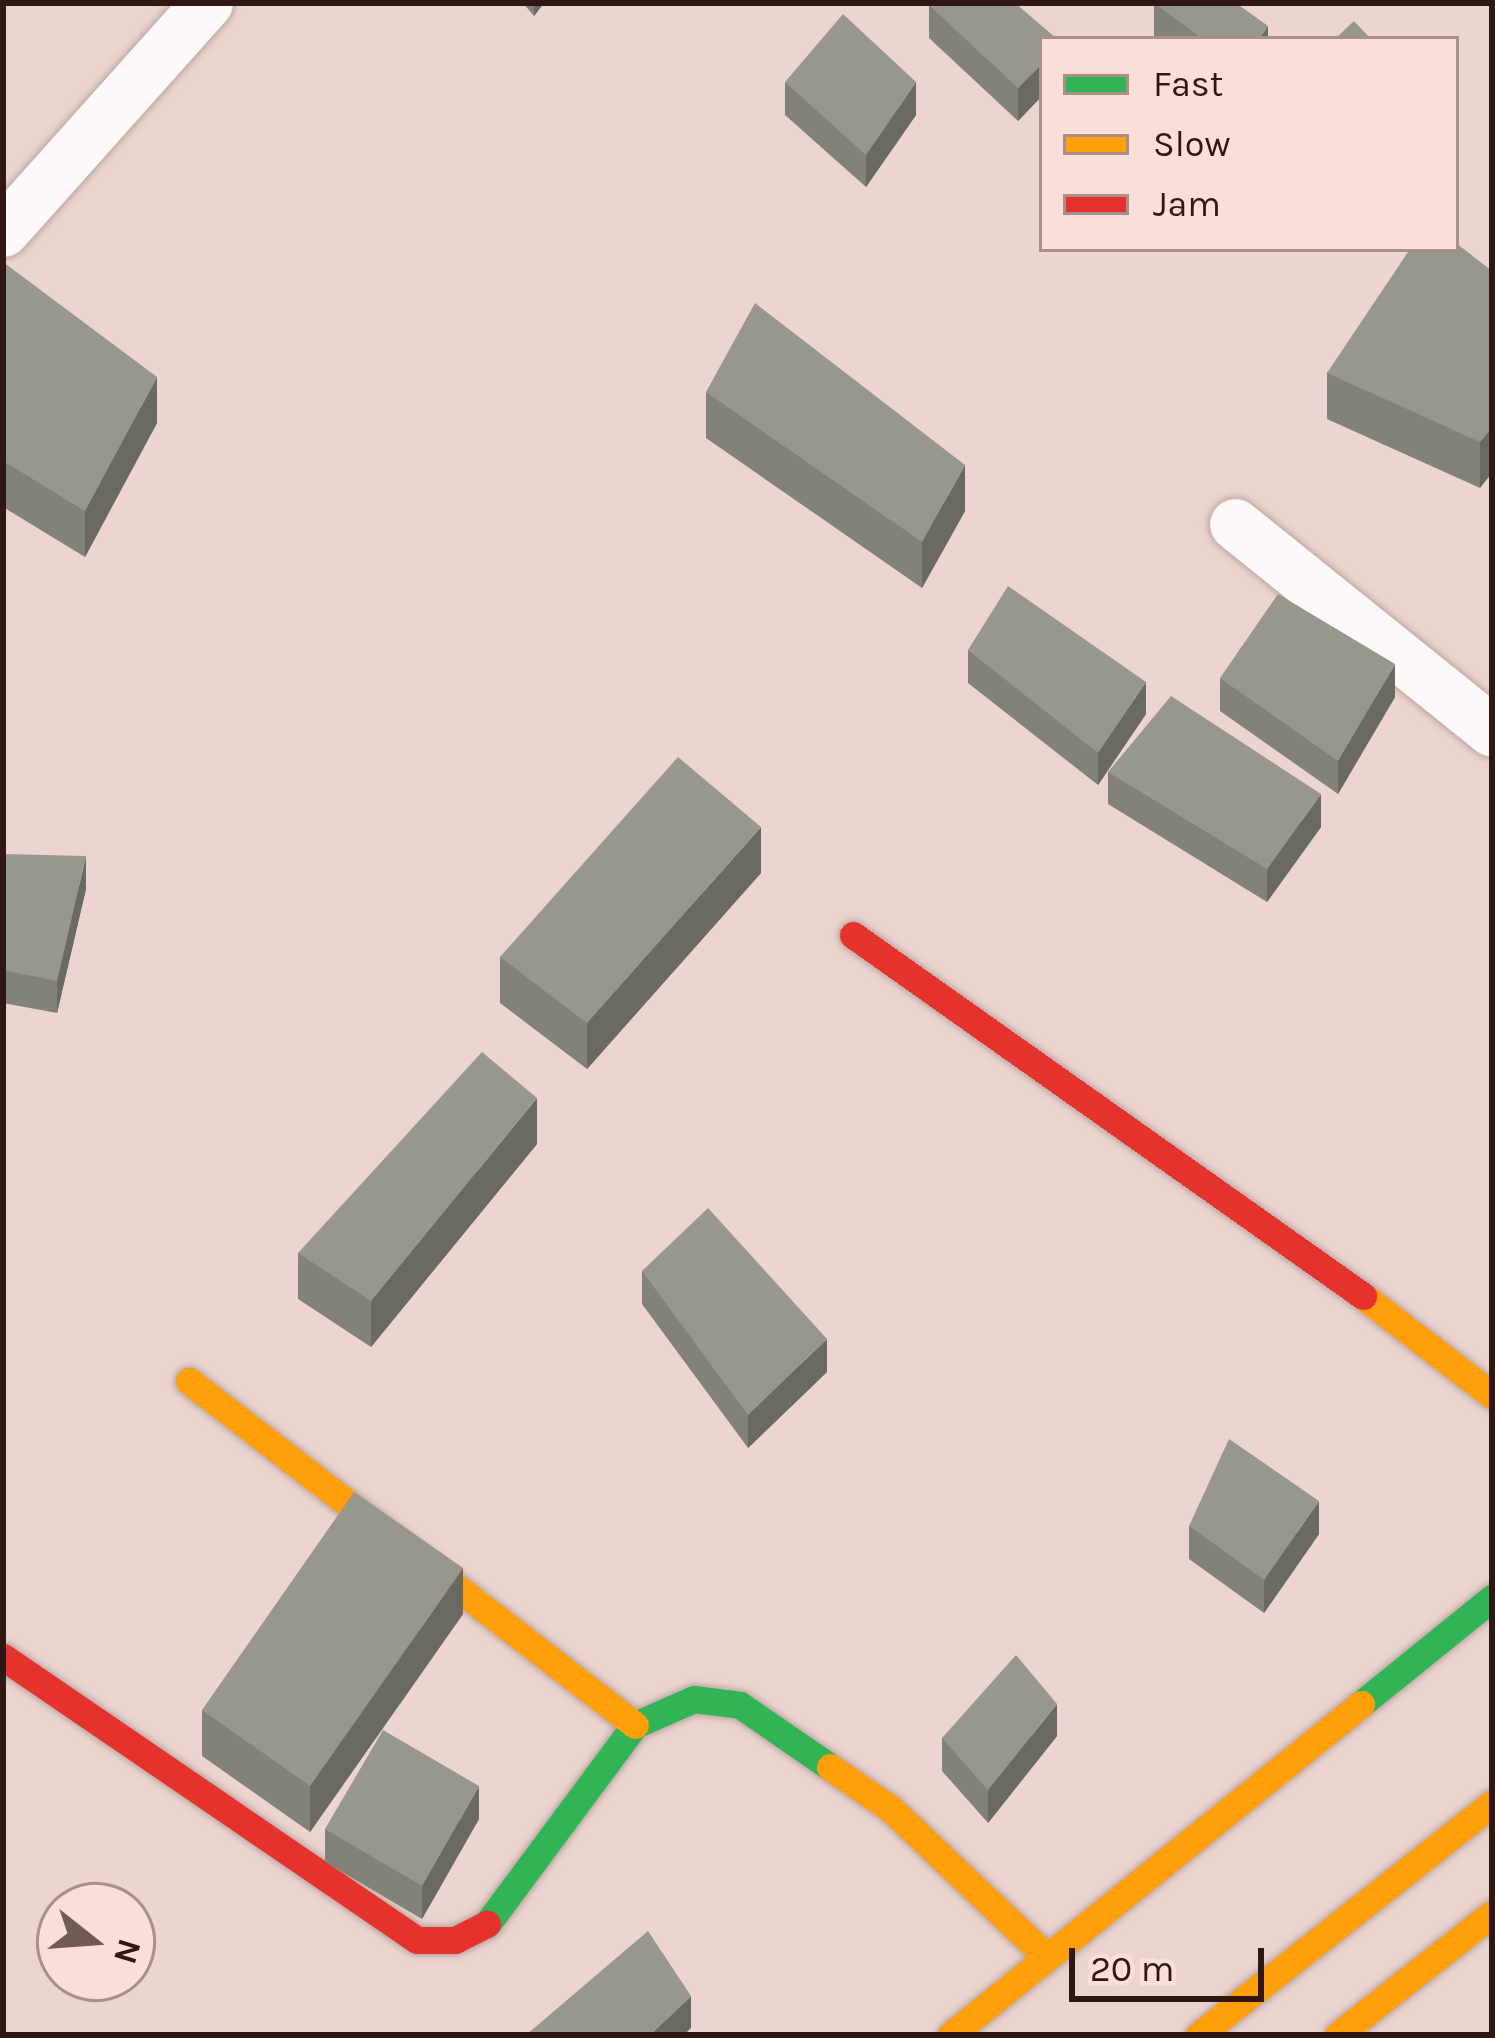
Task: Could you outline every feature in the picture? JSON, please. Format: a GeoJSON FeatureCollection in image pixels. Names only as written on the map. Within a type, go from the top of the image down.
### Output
{"type":"FeatureCollection","features":[{"type":"Feature","properties":{"kind":"main road"},"geometry":{"type":"LineString","coordinates":[[853,935],[1221,1187],[1492,1395]]}},
{"type":"Feature","properties":{"kind":"main road"},"geometry":{"type":"LineString","coordinates":[[189,1381],[635,1725]]}},
{"type":"Feature","properties":{"kind":"main road"},"geometry":{"type":"LineString","coordinates":[[951,2035],[1492,1598]]}},
{"type":"Feature","properties":{"kind":"main road"},"geometry":{"type":"LineString","coordinates":[[3,1657],[417,1940],[455,1940],[491,1922],[635,1725],[694,1699],[740,1705],[892,1809],[1047,1957]]}},
{"type":"Feature","properties":{"kind":"main road"},"geometry":{"type":"LineString","coordinates":[[1199,2035],[1492,1804]]}},
{"type":"Feature","properties":{"kind":"main road"},"geometry":{"type":"LineString","coordinates":[[1338,2035],[1492,1915]]}},
{"type":"Feature","properties":{"kind":"street"},"geometry":{"type":"LineString","coordinates":[[3,231],[208,3]]}},
{"type":"Feature","properties":{"kind":"street"},"geometry":{"type":"LineString","coordinates":[[1235,524],[1492,731]]}},
{"type":"Feature","properties":{"kind":"building"},"geometry":{"type":"Polygon","coordinates":[[[1015,3],[1054,36],[1039,36],[1039,67],[1018,88],[929,5],[1015,3]]]}},
{"type":"Feature","properties":{"kind":"building"},"geometry":{"type":"Polygon","coordinates":[[[1154,3],[1236,3],[1268,26],[1261,36],[1199,36],[1154,3]]]}},
{"type":"Feature","properties":{"kind":"building"},"geometry":{"type":"Polygon","coordinates":[[[843,14],[916,82],[866,155],[785,82],[843,14]]]}},
{"type":"Feature","properties":{"kind":"building"},"geometry":{"type":"Polygon","coordinates":[[[1354,21],[1368,36],[1338,36],[1354,21]]]}},
{"type":"Feature","properties":{"kind":"building"},"geometry":{"type":"Polygon","coordinates":[[[1459,245],[1492,271],[1492,427],[1480,442],[1327,373],[1408,252],[1459,252],[1459,245]]]}},
{"type":"Feature","properties":{"kind":"building"},"geometry":{"type":"Polygon","coordinates":[[[3,262],[157,377],[85,511],[3,461],[3,262]]]}},
{"type":"Feature","properties":{"kind":"building"},"geometry":{"type":"Polygon","coordinates":[[[755,303],[965,465],[922,542],[706,392],[755,303]]]}},
{"type":"Feature","properties":{"kind":"building"},"geometry":{"type":"Polygon","coordinates":[[[1008,586],[1146,682],[1098,753],[968,650],[1008,586]]]}},
{"type":"Feature","properties":{"kind":"building"},"geometry":{"type":"Polygon","coordinates":[[[1278,594],[1395,664],[1338,761],[1220,678],[1278,594]]]}},
{"type":"Feature","properties":{"kind":"building"},"geometry":{"type":"Polygon","coordinates":[[[1171,696],[1321,794],[1267,869],[1108,772],[1171,696]]]}},
{"type":"Feature","properties":{"kind":"building"},"geometry":{"type":"Polygon","coordinates":[[[678,757],[761,827],[587,1023],[500,957],[678,757]]]}},
{"type":"Feature","properties":{"kind":"building"},"geometry":{"type":"Polygon","coordinates":[[[3,854],[86,856],[57,981],[3,970],[3,854]]]}},
{"type":"Feature","properties":{"kind":"building"},"geometry":{"type":"Polygon","coordinates":[[[482,1052],[537,1098],[371,1301],[298,1253],[482,1052]]]}},
{"type":"Feature","properties":{"kind":"building"},"geometry":{"type":"Polygon","coordinates":[[[708,1208],[827,1339],[748,1415],[642,1271],[708,1208]]]}},
{"type":"Feature","properties":{"kind":"building"},"geometry":{"type":"Polygon","coordinates":[[[1229,1439],[1319,1501],[1264,1580],[1189,1526],[1229,1439]]]}},
{"type":"Feature","properties":{"kind":"building"},"geometry":{"type":"Polygon","coordinates":[[[354,1492],[463,1568],[310,1786],[202,1710],[354,1492]]]}},
{"type":"Feature","properties":{"kind":"building"},"geometry":{"type":"Polygon","coordinates":[[[1016,1655],[1057,1704],[988,1790],[942,1738],[1016,1655]]]}},
{"type":"Feature","properties":{"kind":"building"},"geometry":{"type":"Polygon","coordinates":[[[383,1730],[479,1786],[422,1886],[325,1829],[383,1730]]]}},
{"type":"Feature","properties":{"kind":"building"},"geometry":{"type":"Polygon","coordinates":[[[648,1931],[691,1996],[650,2035],[526,2035],[648,1931]]]}},
{"type":"Feature","properties":{"kind":"traffic: fast"},"geometry":{"type":"LineString","coordinates":[[1361,1704],[1492,1598]]}},
{"type":"Feature","properties":{"kind":"traffic: fast"},"geometry":{"type":"LineString","coordinates":[[487,1924],[635,1725],[694,1699],[740,1705],[830,1767]]}},
{"type":"Feature","properties":{"kind":"traffic: slow"},"geometry":{"type":"LineString","coordinates":[[1363,1296],[1492,1395]]}},
{"type":"Feature","properties":{"kind":"traffic: slow"},"geometry":{"type":"LineString","coordinates":[[189,1381],[635,1725]]}},
{"type":"Feature","properties":{"kind":"traffic: slow"},"geometry":{"type":"LineString","coordinates":[[951,2035],[1361,1704]]}},
{"type":"Feature","properties":{"kind":"traffic: slow"},"geometry":{"type":"LineString","coordinates":[[830,1767],[891,1809],[1047,1957]]}},
{"type":"Feature","properties":{"kind":"traffic: slow"},"geometry":{"type":"LineString","coordinates":[[1199,2035],[1492,1804]]}},
{"type":"Feature","properties":{"kind":"traffic: slow"},"geometry":{"type":"LineString","coordinates":[[1338,2035],[1492,1914]]}},
{"type":"Feature","properties":{"kind":"traffic: jam"},"geometry":{"type":"LineString","coordinates":[[853,935],[1363,1296]]}},
{"type":"Feature","properties":{"kind":"traffic: jam"},"geometry":{"type":"LineString","coordinates":[[3,1657],[417,1940],[455,1940],[487,1924]]}}]}
